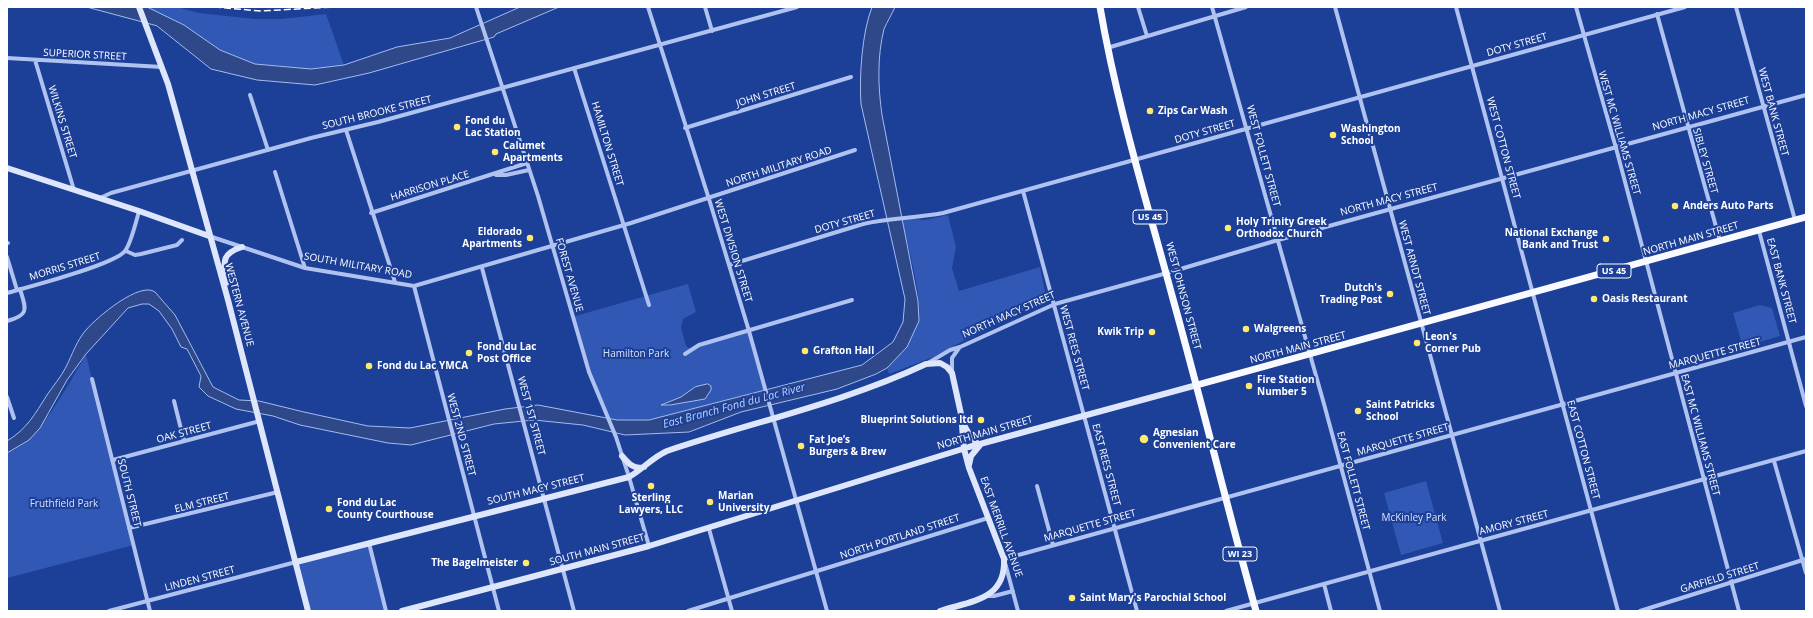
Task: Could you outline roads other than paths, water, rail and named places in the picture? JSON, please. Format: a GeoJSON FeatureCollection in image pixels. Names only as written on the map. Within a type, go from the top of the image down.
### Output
{"type":"FeatureCollection","features":[{"type":"Feature","properties":{"kind":"main road","name":"WESTERN AVENUE"},"geometry":{"type":"LineString","coordinates":[[139,7],[162,67],[228,300],[308,611]]}},
{"type":"Feature","properties":{"kind":"main road","name":"WEST JOHNSON STREET"},"geometry":{"type":"LineString","coordinates":[[1100,7],[1107,48],[1134,160],[1167,273],[1225,497]]}},
{"type":"Feature","properties":{"kind":"main road","name":"SOUTH MILITARY ROAD"},"geometry":{"type":"LineString","coordinates":[[7,168],[139,211],[209,236]]}},
{"type":"Feature","properties":{"kind":"main road","name":"NORTH MAIN STREET"},"geometry":{"type":"LineString","coordinates":[[796,502],[980,444],[1646,263],[1806,217]]}},
{"type":"Feature","properties":{"kind":"main road"},"geometry":{"type":"LineString","coordinates":[[228,300],[224,263],[225,258],[229,252],[242,247]]}},
{"type":"Feature","properties":{"kind":"main road"},"geometry":{"type":"LineString","coordinates":[[926,364],[940,363],[947,367],[952,373],[961,414],[967,432],[974,442],[980,444],[971,456],[969,468]]}},
{"type":"Feature","properties":{"kind":"main road","name":"NORTH MACY STREET"},"geometry":{"type":"LineString","coordinates":[[772,419],[851,394],[926,364]]}},
{"type":"Feature","properties":{"kind":"main road","name":"EAST MERRILL AVENUE"},"geometry":{"type":"LineString","coordinates":[[961,414],[964,449],[969,468],[1004,559]]}},
{"type":"Feature","properties":{"kind":"main road","name":"SOUTH MACY STREET"},"geometry":{"type":"LineString","coordinates":[[296,562],[629,477],[660,454],[667,451],[718,434],[772,419]]}},
{"type":"Feature","properties":{"kind":"main road"},"geometry":{"type":"LineString","coordinates":[[622,456],[634,467],[639,468],[645,466]]}},
{"type":"Feature","properties":{"kind":"main road","name":"WI 23"},"geometry":{"type":"LineString","coordinates":[[1225,497],[1256,611]]}},
{"type":"Feature","properties":{"kind":"main road","name":"SOUTH MAIN STREET"},"geometry":{"type":"LineString","coordinates":[[402,611],[424,608],[493,587],[649,546],[796,502]]}},
{"type":"Feature","properties":{"kind":"main road"},"geometry":{"type":"LineString","coordinates":[[940,611],[986,596],[995,591],[1000,584],[1004,568],[1004,559]]}},
{"type":"Feature","properties":{"kind":"street","name":"FOREST AVENUE"},"geometry":{"type":"LineString","coordinates":[[476,7],[553,247],[588,372],[615,434],[649,546]]}},
{"type":"Feature","properties":{"kind":"street","name":"WEST DIVISION STREET"},"geometry":{"type":"LineString","coordinates":[[648,7],[729,264],[827,611]]}},
{"type":"Feature","properties":{"kind":"street"},"geometry":{"type":"LineString","coordinates":[[705,7],[712,31]]}},
{"type":"Feature","properties":{"kind":"street"},"geometry":{"type":"LineString","coordinates":[[777,7],[778,12]]}},
{"type":"Feature","properties":{"kind":"street","name":"SOUTH BROOKE STREET"},"geometry":{"type":"LineString","coordinates":[[100,198],[111,193],[797,7]]}},
{"type":"Feature","properties":{"kind":"street"},"geometry":{"type":"LineString","coordinates":[[1138,7],[1147,36]]}},
{"type":"Feature","properties":{"kind":"street","name":"WEST FOLLETT STREET"},"geometry":{"type":"LineString","coordinates":[[1212,7],[1310,355]]}},
{"type":"Feature","properties":{"kind":"street"},"geometry":{"type":"LineString","coordinates":[[1107,48],[1246,7]]}},
{"type":"Feature","properties":{"kind":"street","name":"WEST ARNDT STREET"},"geometry":{"type":"LineString","coordinates":[[1335,7],[1500,611]]}},
{"type":"Feature","properties":{"kind":"street","name":"WEST COTTON STREET"},"geometry":{"type":"LineString","coordinates":[[1456,7],[1534,293]]}},
{"type":"Feature","properties":{"kind":"street","name":"WEST MC WILLIAMS STREET"},"geometry":{"type":"LineString","coordinates":[[1576,7],[1616,148],[1646,263]]}},
{"type":"Feature","properties":{"kind":"street","name":"DOTY STREET"},"geometry":{"type":"LineString","coordinates":[[729,264],[881,220],[943,213],[1684,7]]}},
{"type":"Feature","properties":{"kind":"street","name":"WEST BANK STREET"},"geometry":{"type":"LineString","coordinates":[[1736,7],[1795,221]]}},
{"type":"Feature","properties":{"kind":"street","name":"SIBLEY STREET"},"geometry":{"type":"LineString","coordinates":[[1657,14],[1720,242]]}},
{"type":"Feature","properties":{"kind":"street","name":"SUPERIOR STREET"},"geometry":{"type":"LineString","coordinates":[[7,58],[162,67]]}},
{"type":"Feature","properties":{"kind":"street","name":"WILKINS STREET"},"geometry":{"type":"LineString","coordinates":[[34,60],[74,190]]}},
{"type":"Feature","properties":{"kind":"street","name":"HAMILTON STREET"},"geometry":{"type":"LineString","coordinates":[[574,68],[649,305]]}},
{"type":"Feature","properties":{"kind":"street","name":"JOHN STREET"},"geometry":{"type":"LineString","coordinates":[[686,128],[851,77]]}},
{"type":"Feature","properties":{"kind":"street"},"geometry":{"type":"LineString","coordinates":[[250,95],[268,150]]}},
{"type":"Feature","properties":{"kind":"street","name":"NORTH MACY STREET"},"geometry":{"type":"LineString","coordinates":[[926,364],[950,350],[960,347],[1054,304],[1167,273],[1278,240],[1806,95]]}},
{"type":"Feature","properties":{"kind":"street"},"geometry":{"type":"LineString","coordinates":[[346,130],[371,213],[395,282]]}},
{"type":"Feature","properties":{"kind":"street","name":"NORTH MILITARY ROAD"},"geometry":{"type":"LineString","coordinates":[[709,199],[855,150]]}},
{"type":"Feature","properties":{"kind":"street","name":"HARRISON PLACE"},"geometry":{"type":"LineString","coordinates":[[371,213],[494,175],[527,163]]}},
{"type":"Feature","properties":{"kind":"street","name":"HARRISON PLACE"},"geometry":{"type":"LineString","coordinates":[[494,175],[506,175],[529,170]]}},
{"type":"Feature","properties":{"kind":"street"},"geometry":{"type":"LineString","coordinates":[[275,172],[305,268]]}},
{"type":"Feature","properties":{"kind":"street","name":"WEST REES STREET"},"geometry":{"type":"LineString","coordinates":[[1023,191],[1084,416]]}},
{"type":"Feature","properties":{"kind":"street","name":"SOUTH MILITARY ROAD"},"geometry":{"type":"LineString","coordinates":[[209,236],[305,268],[414,286],[482,268],[709,199]]}},
{"type":"Feature","properties":{"kind":"street"},"geometry":{"type":"LineString","coordinates":[[139,211],[126,251],[135,255],[141,254],[177,245],[182,240]]}},
{"type":"Feature","properties":{"kind":"street","name":"EAST BANK STREET"},"geometry":{"type":"LineString","coordinates":[[1759,231],[1806,406]]}},
{"type":"Feature","properties":{"kind":"street","name":"MORRIS STREET"},"geometry":{"type":"LineString","coordinates":[[7,293],[107,263],[126,251]]}},
{"type":"Feature","properties":{"kind":"street"},"geometry":{"type":"LineString","coordinates":[[7,257],[25,305],[24,313],[20,317],[7,321]]}},
{"type":"Feature","properties":{"kind":"street","name":"EAST MC WILLIAMS STREET"},"geometry":{"type":"LineString","coordinates":[[1646,263],[1739,611]]}},
{"type":"Feature","properties":{"kind":"street","name":"WEST 1ST STREET"},"geometry":{"type":"LineString","coordinates":[[482,268],[520,405],[574,611]]}},
{"type":"Feature","properties":{"kind":"street","name":"WEST 2ND STREET"},"geometry":{"type":"LineString","coordinates":[[414,286],[499,611]]}},
{"type":"Feature","properties":{"kind":"street","name":"EAST COTTON STREET"},"geometry":{"type":"LineString","coordinates":[[1534,293],[1618,611]]}},
{"type":"Feature","properties":{"kind":"street"},"geometry":{"type":"LineString","coordinates":[[685,354],[699,345],[852,300]]}},
{"type":"Feature","properties":{"kind":"street","name":"MARQUETTE STREET"},"geometry":{"type":"LineString","coordinates":[[1004,559],[1806,337]]}},
{"type":"Feature","properties":{"kind":"street","name":"NORTH MACY STREET"},"geometry":{"type":"LineString","coordinates":[[952,373],[952,358],[960,347]]}},
{"type":"Feature","properties":{"kind":"street","name":"EAST FOLLETT STREET"},"geometry":{"type":"LineString","coordinates":[[1310,355],[1380,611]]}},
{"type":"Feature","properties":{"kind":"street","name":"SOUTH STREET"},"geometry":{"type":"LineString","coordinates":[[92,380],[150,611]]}},
{"type":"Feature","properties":{"kind":"street"},"geometry":{"type":"LineString","coordinates":[[7,397],[14,418]]}},
{"type":"Feature","properties":{"kind":"street"},"geometry":{"type":"LineString","coordinates":[[174,401],[184,441]]}},
{"type":"Feature","properties":{"kind":"street","name":"EAST REES STREET"},"geometry":{"type":"LineString","coordinates":[[1084,416],[1137,611]]}},
{"type":"Feature","properties":{"kind":"street","name":"OAK STREET"},"geometry":{"type":"LineString","coordinates":[[113,460],[184,441],[259,418]]}},
{"type":"Feature","properties":{"kind":"street","name":"AMORY STREET"},"geometry":{"type":"LineString","coordinates":[[1226,611],[1806,451]]}},
{"type":"Feature","properties":{"kind":"street"},"geometry":{"type":"LineString","coordinates":[[1774,461],[1804,560],[1806,573]]}},
{"type":"Feature","properties":{"kind":"street"},"geometry":{"type":"LineString","coordinates":[[1037,486],[1054,545]]}},
{"type":"Feature","properties":{"kind":"street","name":"ELM STREET"},"geometry":{"type":"LineString","coordinates":[[129,528],[278,492]]}},
{"type":"Feature","properties":{"kind":"street","name":"NORTH PORTLAND STREET"},"geometry":{"type":"LineString","coordinates":[[688,611],[816,573],[988,518]]}},
{"type":"Feature","properties":{"kind":"street"},"geometry":{"type":"LineString","coordinates":[[709,529],[732,611]]}},
{"type":"Feature","properties":{"kind":"street"},"geometry":{"type":"LineString","coordinates":[[369,543],[386,611]]}},
{"type":"Feature","properties":{"kind":"street","name":"EAST MERRILL AVENUE"},"geometry":{"type":"LineString","coordinates":[[1004,559],[1018,611]]}},
{"type":"Feature","properties":{"kind":"street","name":"GARFIELD STREET"},"geometry":{"type":"LineString","coordinates":[[1640,611],[1804,560]]}},
{"type":"Feature","properties":{"kind":"street","name":"LINDEN STREET"},"geometry":{"type":"LineString","coordinates":[[109,611],[296,562]]}},
{"type":"Feature","properties":{"kind":"street"},"geometry":{"type":"LineString","coordinates":[[1324,584],[1331,611]]}},
{"type":"Feature","properties":{"kind":"street"},"geometry":{"type":"LineString","coordinates":[[986,596],[994,596],[1013,591]]}},
{"type":"Feature","properties":{"kind":"water"},"geometry":{"type":"Polygon","coordinates":[[[87,7],[147,7],[184,25],[220,50],[255,64],[311,69],[344,65],[397,47],[450,38],[520,7],[559,7],[496,34],[494,37],[369,73],[315,85],[257,80],[211,69],[157,26],[87,7]]]}},
{"type":"Feature","properties":{"kind":"water","name":"East Branch Fond du Lac River"},"geometry":{"type":"Polygon","coordinates":[[[872,7],[895,7],[884,29],[880,50],[880,94],[882,115],[918,301],[919,321],[907,347],[887,368],[876,374],[837,389],[741,412],[689,432],[625,435],[583,425],[534,420],[494,424],[411,445],[388,443],[300,425],[273,416],[236,409],[208,396],[199,387],[201,376],[187,349],[181,347],[172,329],[159,311],[149,304],[142,304],[128,308],[86,354],[67,380],[40,428],[29,440],[7,453],[7,441],[20,431],[34,415],[64,371],[77,343],[86,330],[99,317],[119,302],[139,291],[148,290],[155,292],[175,315],[213,387],[239,400],[259,401],[368,426],[410,428],[505,409],[538,405],[617,420],[649,420],[862,365],[893,342],[903,322],[905,299],[861,104],[860,81],[862,55],[866,29],[872,7]]]}},
{"type":"Feature","properties":{"kind":"water"},"geometry":{"type":"Polygon","coordinates":[[[708,384],[711,386],[711,390],[705,399],[670,405],[661,405],[681,397],[695,387],[708,384]]]}},
{"type":"Feature","properties":{"kind":"railway"},"geometry":{"type":"LineString","coordinates":[[214,7],[261,11],[333,7]]}},
{"type":"Feature","properties":{"kind":"place","name":"Zips Car Wash"},"geometry":{"type":"Point","coordinates":[1150,111]}},
{"type":"Feature","properties":{"kind":"place","name":"Fond du Lac Station"},"geometry":{"type":"Point","coordinates":[457,127]}},
{"type":"Feature","properties":{"kind":"place","name":"Washington School"},"geometry":{"type":"Point","coordinates":[1333,135]}},
{"type":"Feature","properties":{"kind":"place","name":"Calumet Apartments"},"geometry":{"type":"Point","coordinates":[495,152]}},
{"type":"Feature","properties":{"kind":"place","name":"Anders Auto Parts"},"geometry":{"type":"Point","coordinates":[1675,206]}},
{"type":"Feature","properties":{"kind":"place","name":"Holy Trinity Greek Orthodox Church"},"geometry":{"type":"Point","coordinates":[1228,228]}},
{"type":"Feature","properties":{"kind":"place","name":"Eldorado Apartments"},"geometry":{"type":"Point","coordinates":[530,238]}},
{"type":"Feature","properties":{"kind":"place","name":"National Exchange Bank and Trust"},"geometry":{"type":"Point","coordinates":[1606,239]}},
{"type":"Feature","properties":{"kind":"place","name":"Dutch's Trading Post"},"geometry":{"type":"Point","coordinates":[1390,294]}},
{"type":"Feature","properties":{"kind":"place","name":"Oasis Restaurant"},"geometry":{"type":"Point","coordinates":[1594,299]}},
{"type":"Feature","properties":{"kind":"place","name":"Walgreens"},"geometry":{"type":"Point","coordinates":[1246,329]}},
{"type":"Feature","properties":{"kind":"place","name":"Kwik Trip"},"geometry":{"type":"Point","coordinates":[1152,332]}},
{"type":"Feature","properties":{"kind":"place","name":"Leon's Corner Pub"},"geometry":{"type":"Point","coordinates":[1417,343]}},
{"type":"Feature","properties":{"kind":"place","name":"Grafton Hall"},"geometry":{"type":"Point","coordinates":[805,351]}},
{"type":"Feature","properties":{"kind":"place","name":"Fond du Lac Post Office"},"geometry":{"type":"Point","coordinates":[469,353]}},
{"type":"Feature","properties":{"kind":"place","name":"Fond du Lac YMCA"},"geometry":{"type":"Point","coordinates":[369,366]}},
{"type":"Feature","properties":{"kind":"place","name":"Fire Station Number 5"},"geometry":{"type":"Point","coordinates":[1249,386]}},
{"type":"Feature","properties":{"kind":"place","name":"Saint Patricks School"},"geometry":{"type":"Point","coordinates":[1358,411]}},
{"type":"Feature","properties":{"kind":"place","name":"Blueprint Solutions ltd"},"geometry":{"type":"Point","coordinates":[981,420]}},
{"type":"Feature","properties":{"kind":"place","name":"Agnesian Convenient Care"},"geometry":{"type":"Point","coordinates":[1144,439]}},
{"type":"Feature","properties":{"kind":"place","name":"Fat Joe’s Burgers & Brew"},"geometry":{"type":"Point","coordinates":[801,446]}},
{"type":"Feature","properties":{"kind":"place","name":"Sterling Lawyers, LLC"},"geometry":{"type":"Point","coordinates":[651,486]}},
{"type":"Feature","properties":{"kind":"place","name":"Marian University"},"geometry":{"type":"Point","coordinates":[710,502]}},
{"type":"Feature","properties":{"kind":"place","name":"Fond du Lac County Courthouse"},"geometry":{"type":"Point","coordinates":[329,509]}},
{"type":"Feature","properties":{"kind":"place","name":"The Bagelmeister"},"geometry":{"type":"Point","coordinates":[526,563]}},
{"type":"Feature","properties":{"kind":"place","name":"Saint Mary's Parochial School"},"geometry":{"type":"Point","coordinates":[1072,598]}},
{"type":"Feature","properties":{"kind":"park label","name":"Hamilton Park"},"geometry":{"type":"Point","coordinates":[636,354]}},
{"type":"Feature","properties":{"kind":"park label","name":"Fruthfield Park"},"geometry":{"type":"Point","coordinates":[64,504]}},
{"type":"Feature","properties":{"kind":"park label","name":"McKinley Park"},"geometry":{"type":"Point","coordinates":[1414,518]}}]}
